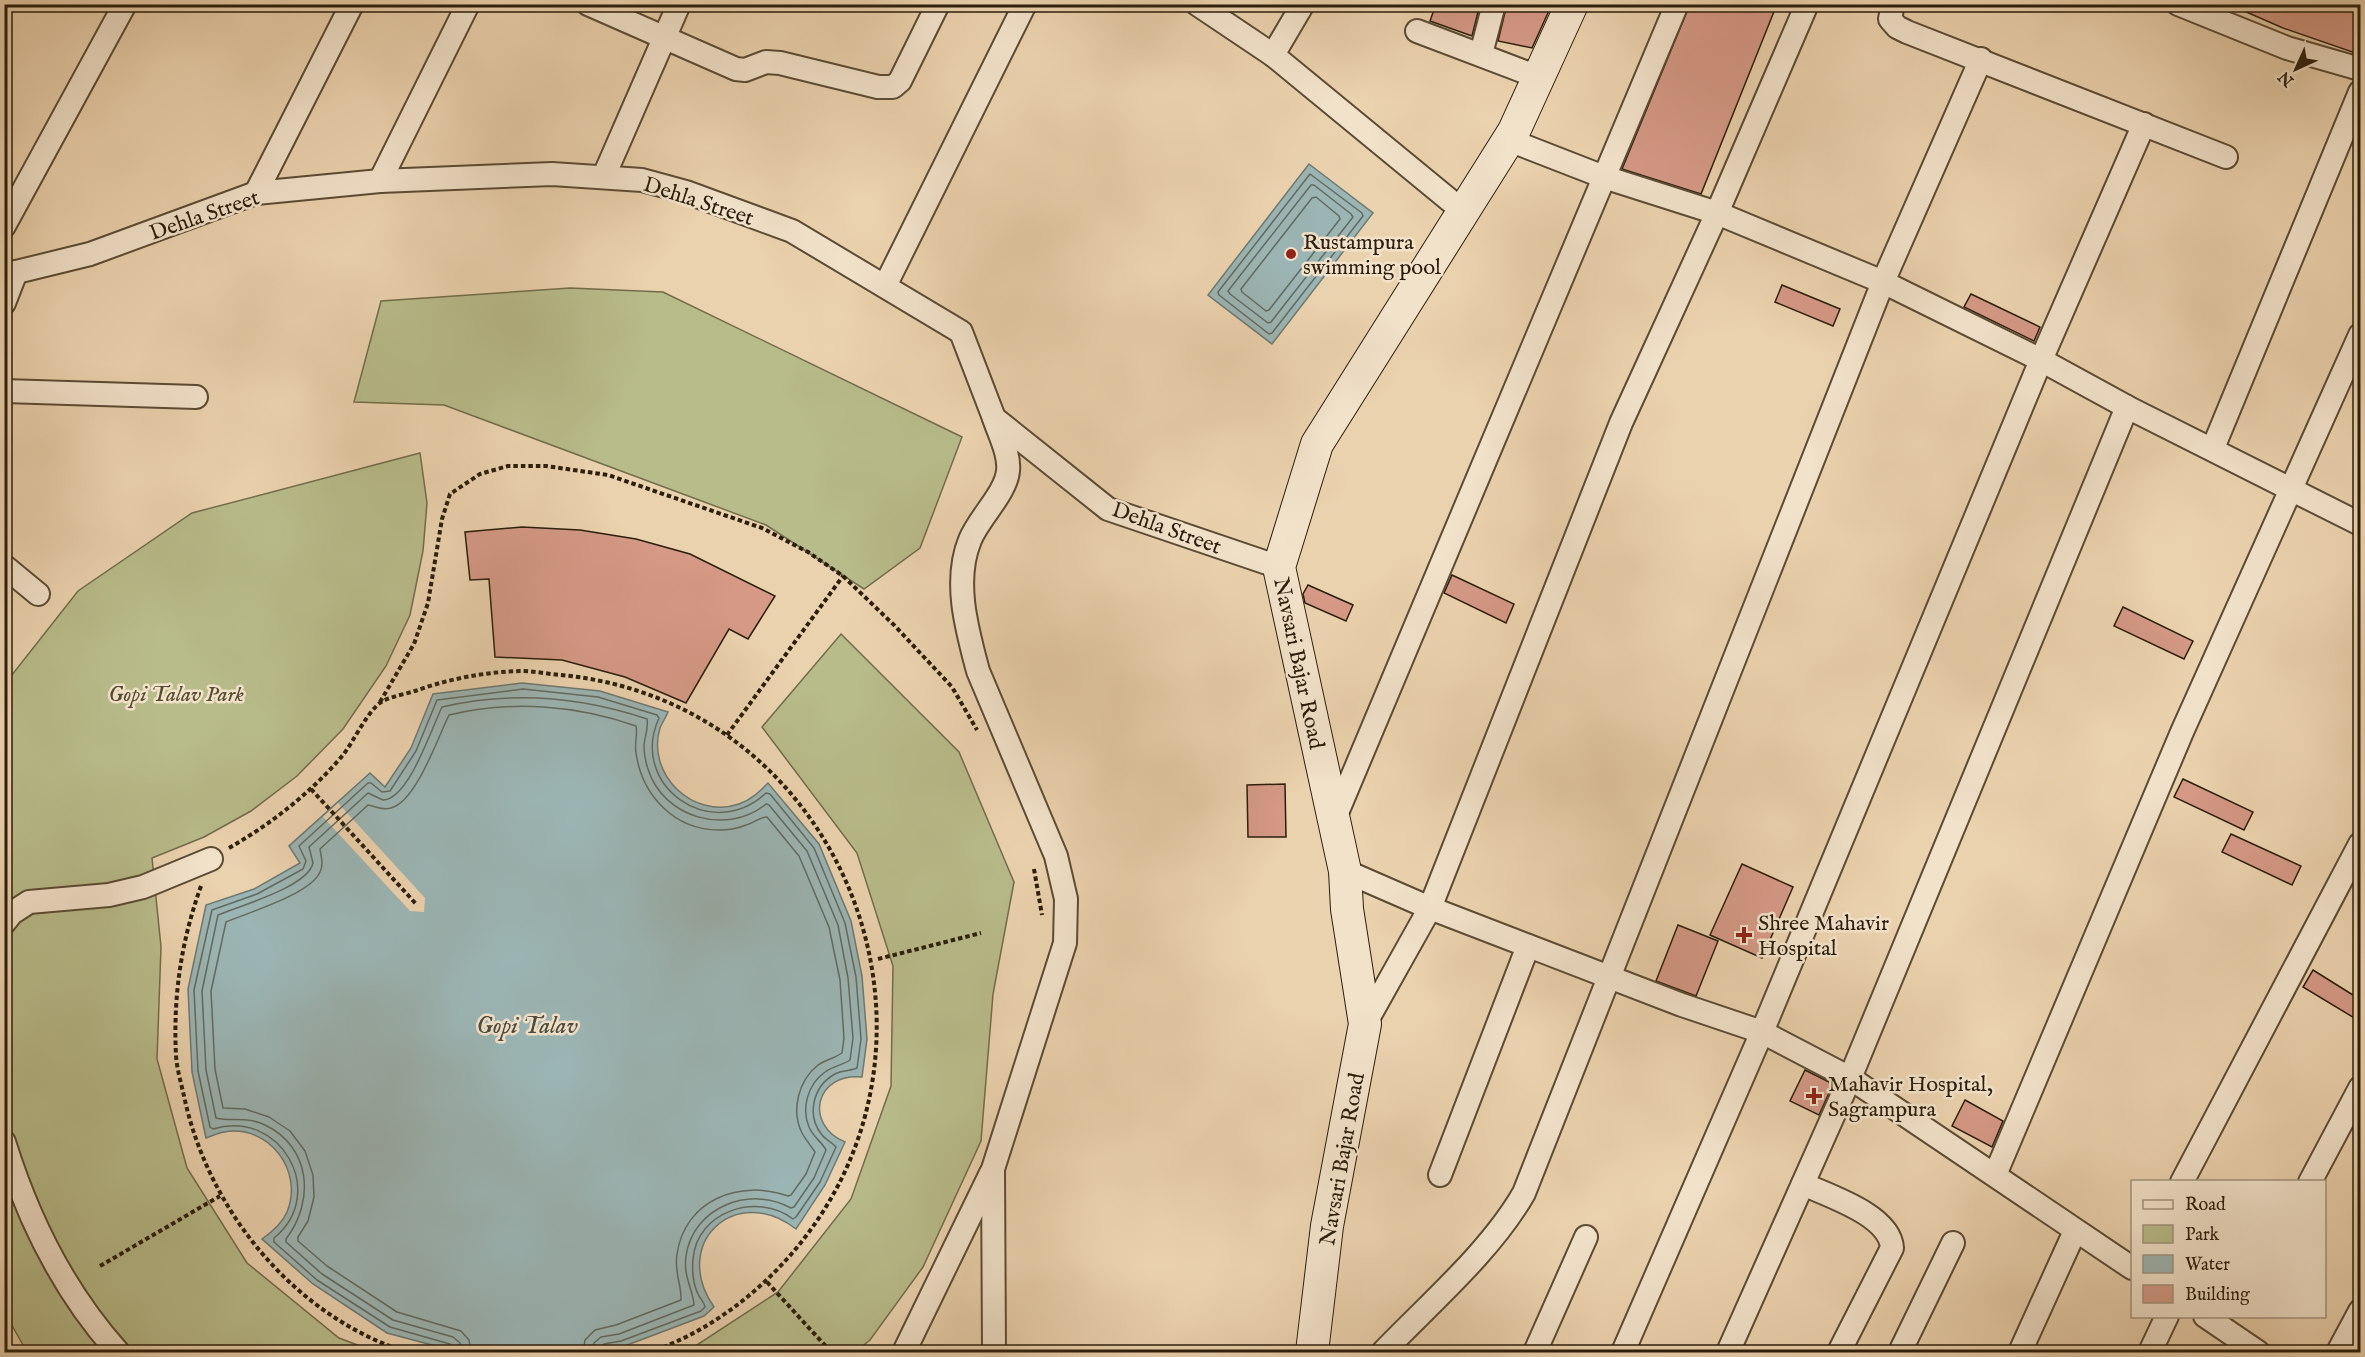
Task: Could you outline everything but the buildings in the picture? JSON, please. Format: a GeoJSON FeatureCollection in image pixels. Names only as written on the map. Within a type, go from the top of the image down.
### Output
{"type":"FeatureCollection","features":[{"type":"Feature","properties":{"kind":"main road","name":"Navsari Bajar Road"},"geometry":{"type":"LineString","coordinates":[[1312,1353],[1327,1226],[1365,1024],[1347,909],[1345,871],[1279,567],[1317,444],[1509,140],[1572,4]]}},
{"type":"Feature","properties":{"kind":"street"},"geometry":{"type":"LineString","coordinates":[[7,214],[125,4]]}},
{"type":"Feature","properties":{"kind":"street"},"geometry":{"type":"LineString","coordinates":[[256,193],[352,4]]}},
{"type":"Feature","properties":{"kind":"street"},"geometry":{"type":"LineString","coordinates":[[380,181],[468,4]]}},
{"type":"Feature","properties":{"kind":"street"},"geometry":{"type":"LineString","coordinates":[[588,4],[736,69],[745,70],[766,62],[780,63],[878,87],[893,87],[900,81],[938,4]]}},
{"type":"Feature","properties":{"kind":"street"},"geometry":{"type":"LineString","coordinates":[[604,176],[679,4]]}},
{"type":"Feature","properties":{"kind":"street"},"geometry":{"type":"LineString","coordinates":[[885,286],[1026,4]]}},
{"type":"Feature","properties":{"kind":"street"},"geometry":{"type":"LineString","coordinates":[[1197,4],[1273,55],[1464,212]]}},
{"type":"Feature","properties":{"kind":"street"},"geometry":{"type":"LineString","coordinates":[[1273,55],[1303,4]]}},
{"type":"Feature","properties":{"kind":"street"},"geometry":{"type":"LineString","coordinates":[[1481,54],[1494,4]]}},
{"type":"Feature","properties":{"kind":"street"},"geometry":{"type":"LineString","coordinates":[[1334,820],[1677,4]]}},
{"type":"Feature","properties":{"kind":"street"},"geometry":{"type":"LineString","coordinates":[[1365,1024],[1430,908],[1622,423],[1717,213],[1807,4]]}},
{"type":"Feature","properties":{"kind":"street"},"geometry":{"type":"LineString","coordinates":[[1893,4],[1890,19],[1897,27],[2226,157]]}},
{"type":"Feature","properties":{"kind":"street"},"geometry":{"type":"LineString","coordinates":[[2178,4],[2287,48],[2361,69]]}},
{"type":"Feature","properties":{"kind":"street"},"geometry":{"type":"LineString","coordinates":[[1417,30],[1538,77]]}},
{"type":"Feature","properties":{"kind":"street"},"geometry":{"type":"LineString","coordinates":[[1383,1353],[1489,1242],[1524,1193],[1883,282],[1981,59]]}},
{"type":"Feature","properties":{"kind":"street"},"geometry":{"type":"LineString","coordinates":[[2213,448],[2361,92]]}},
{"type":"Feature","properties":{"kind":"street"},"geometry":{"type":"LineString","coordinates":[[1623,1353],[1761,1032],[2041,360],[2144,124]]}},
{"type":"Feature","properties":{"kind":"street"},"geometry":{"type":"LineString","coordinates":[[1509,140],[1604,177],[1717,213],[1883,282],[2361,524]]}},
{"type":"Feature","properties":{"kind":"street","name":"Dehla Street"},"geometry":{"type":"LineString","coordinates":[[10,273],[90,254],[256,193],[380,181],[552,174],[642,180],[686,192],[792,231],[961,332],[994,418],[1108,509],[1279,567]]}},
{"type":"Feature","properties":{"kind":"street"},"geometry":{"type":"LineString","coordinates":[[4,303],[10,273]]}},
{"type":"Feature","properties":{"kind":"street"},"geometry":{"type":"LineString","coordinates":[[1995,1175],[2182,732],[2361,335]]}},
{"type":"Feature","properties":{"kind":"street"},"geometry":{"type":"LineString","coordinates":[[4,391],[196,397]]}},
{"type":"Feature","properties":{"kind":"street"},"geometry":{"type":"LineString","coordinates":[[1728,1353],[1850,1078],[2127,407]]}},
{"type":"Feature","properties":{"kind":"street"},"geometry":{"type":"LineString","coordinates":[[904,1353],[993,1169],[1062,952],[1066,922],[1066,899],[1056,856],[978,671],[970,642],[963,597],[962,573],[970,539],[1004,484],[1008,472],[1007,458],[994,418]]}},
{"type":"Feature","properties":{"kind":"street"},"geometry":{"type":"LineString","coordinates":[[4,566],[38,594]]}},
{"type":"Feature","properties":{"kind":"street"},"geometry":{"type":"LineString","coordinates":[[2183,1180],[2361,844]]}},
{"type":"Feature","properties":{"kind":"street"},"geometry":{"type":"LineString","coordinates":[[4,923],[29,902],[109,895],[143,887],[211,859]]}},
{"type":"Feature","properties":{"kind":"street"},"geometry":{"type":"LineString","coordinates":[[1345,871],[1430,908],[1528,946],[1682,1005],[1761,1032],[1850,1078],[2131,1267]]}},
{"type":"Feature","properties":{"kind":"street"},"geometry":{"type":"LineString","coordinates":[[1440,1175],[1528,946]]}},
{"type":"Feature","properties":{"kind":"street"},"geometry":{"type":"LineString","coordinates":[[2311,1180],[2361,1088]]}},
{"type":"Feature","properties":{"kind":"street"},"geometry":{"type":"LineString","coordinates":[[4,1143],[16,1180],[43,1241],[66,1284],[97,1329],[118,1353]]}},
{"type":"Feature","properties":{"kind":"street"},"geometry":{"type":"LineString","coordinates":[[993,1169],[994,1353]]}},
{"type":"Feature","properties":{"kind":"street"},"geometry":{"type":"LineString","coordinates":[[1803,1184],[1874,1218],[1887,1231],[1892,1240],[1892,1248],[1839,1353]]}},
{"type":"Feature","properties":{"kind":"street"},"geometry":{"type":"LineString","coordinates":[[2020,1353],[2075,1231]]}},
{"type":"Feature","properties":{"kind":"street"},"geometry":{"type":"LineString","coordinates":[[1535,1353],[1586,1237]]}},
{"type":"Feature","properties":{"kind":"street"},"geometry":{"type":"LineString","coordinates":[[1900,1353],[1953,1243]]}},
{"type":"Feature","properties":{"kind":"street"},"geometry":{"type":"LineString","coordinates":[[2338,1353],[2361,1311]]}},
{"type":"Feature","properties":{"kind":"street"},"geometry":{"type":"LineString","coordinates":[[2150,1353],[2167,1318]]}},
{"type":"Feature","properties":{"kind":"street"},"geometry":{"type":"LineString","coordinates":[[2209,1318],[2233,1324],[2258,1353]]}},
{"type":"Feature","properties":{"kind":"path"},"geometry":{"type":"LineString","coordinates":[[406,1353],[389,1347],[338,1320],[292,1285],[253,1244],[220,1196],[191,1129],[176,1058],[176,985],[191,914],[211,859],[255,833],[311,789],[343,754],[379,702],[414,644],[428,603],[442,519],[450,494],[480,474],[508,466],[546,466],[608,475],[762,528],[808,552],[843,576],[895,626],[952,687],[980,734]]}},
{"type":"Feature","properties":{"kind":"path"},"geometry":{"type":"LineString","coordinates":[[727,735],[843,576]]}},
{"type":"Feature","properties":{"kind":"path"},"geometry":{"type":"LineString","coordinates":[[379,702],[448,679],[521,671],[593,678],[663,700],[727,735],[775,776],[815,824],[841,870],[867,938],[878,1000],[876,1063],[864,1124],[841,1182],[808,1235],[767,1282],[721,1317],[670,1346],[650,1353]]}},
{"type":"Feature","properties":{"kind":"path"},"geometry":{"type":"LineString","coordinates":[[311,789],[417,905]]}},
{"type":"Feature","properties":{"kind":"path"},"geometry":{"type":"LineString","coordinates":[[1034,867],[1043,920]]}},
{"type":"Feature","properties":{"kind":"path"},"geometry":{"type":"LineString","coordinates":[[878,959],[981,933]]}},
{"type":"Feature","properties":{"kind":"path"},"geometry":{"type":"LineString","coordinates":[[100,1266],[220,1196]]}},
{"type":"Feature","properties":{"kind":"path"},"geometry":{"type":"LineString","coordinates":[[767,1282],[831,1353]]}},
{"type":"Feature","properties":{"kind":"green space"},"geometry":{"type":"Polygon","coordinates":[[[570,288],[663,292],[962,437],[920,548],[864,589],[766,525],[444,405],[354,402],[381,301],[570,288]]]}},
{"type":"Feature","properties":{"kind":"green space","name":"Gopi Talav Park"},"geometry":{"type":"Polygon","coordinates":[[[420,453],[427,503],[423,551],[410,615],[386,666],[343,729],[297,776],[251,811],[204,837],[152,858],[161,947],[157,1059],[187,1168],[247,1263],[339,1338],[376,1352],[27,1352],[5,1313],[4,685],[78,591],[192,513],[420,453]]]}},
{"type":"Feature","properties":{"kind":"green space"},"geometry":{"type":"Polygon","coordinates":[[[841,634],[959,752],[1014,882],[993,994],[981,1141],[923,1267],[870,1340],[855,1352],[686,1352],[778,1292],[851,1199],[891,1086],[893,966],[857,853],[762,727],[841,634]]]}},
{"type":"Feature","properties":{"kind":"water","name":"Rustampura swimming pool"},"geometry":{"type":"Polygon","coordinates":[[[1309,164],[1373,213],[1272,344],[1208,295],[1309,164]]]}},
{"type":"Feature","properties":{"kind":"water","name":"Gopi Talav"},"geometry":{"type":"Polygon","coordinates":[[[522,683],[600,691],[668,712],[660,728],[657,745],[660,762],[677,789],[690,799],[705,805],[722,807],[739,804],[758,793],[768,783],[819,844],[851,921],[862,976],[867,1039],[862,1077],[846,1078],[834,1083],[825,1091],[820,1101],[823,1124],[832,1134],[845,1142],[825,1185],[796,1229],[773,1216],[751,1212],[732,1216],[716,1227],[705,1242],[700,1262],[702,1284],[714,1307],[704,1316],[622,1347],[590,1352],[458,1352],[387,1333],[313,1284],[262,1239],[280,1224],[287,1212],[291,1196],[291,1181],[279,1154],[255,1135],[240,1131],[224,1132],[206,1138],[192,1072],[188,989],[206,905],[254,889],[300,863],[289,846],[370,773],[385,787],[411,748],[433,694],[522,683]]]}},
{"type":"Feature","properties":{"kind":"pier"},"geometry":{"type":"Polygon","coordinates":[[[338,803],[425,898],[424,912],[410,911],[323,817],[338,803]]]}},
{"type":"Feature","properties":{"kind":"place","name":"Rustampura swimming pool"},"geometry":{"type":"Point","coordinates":[1291,254]}},
{"type":"Feature","properties":{"kind":"place","name":"Shree Mahavir Hospital"},"geometry":{"type":"Point","coordinates":[1744,935]}},
{"type":"Feature","properties":{"kind":"place","name":"Mahavir Hospital, Sagrampura"},"geometry":{"type":"Point","coordinates":[1814,1096]}}]}
